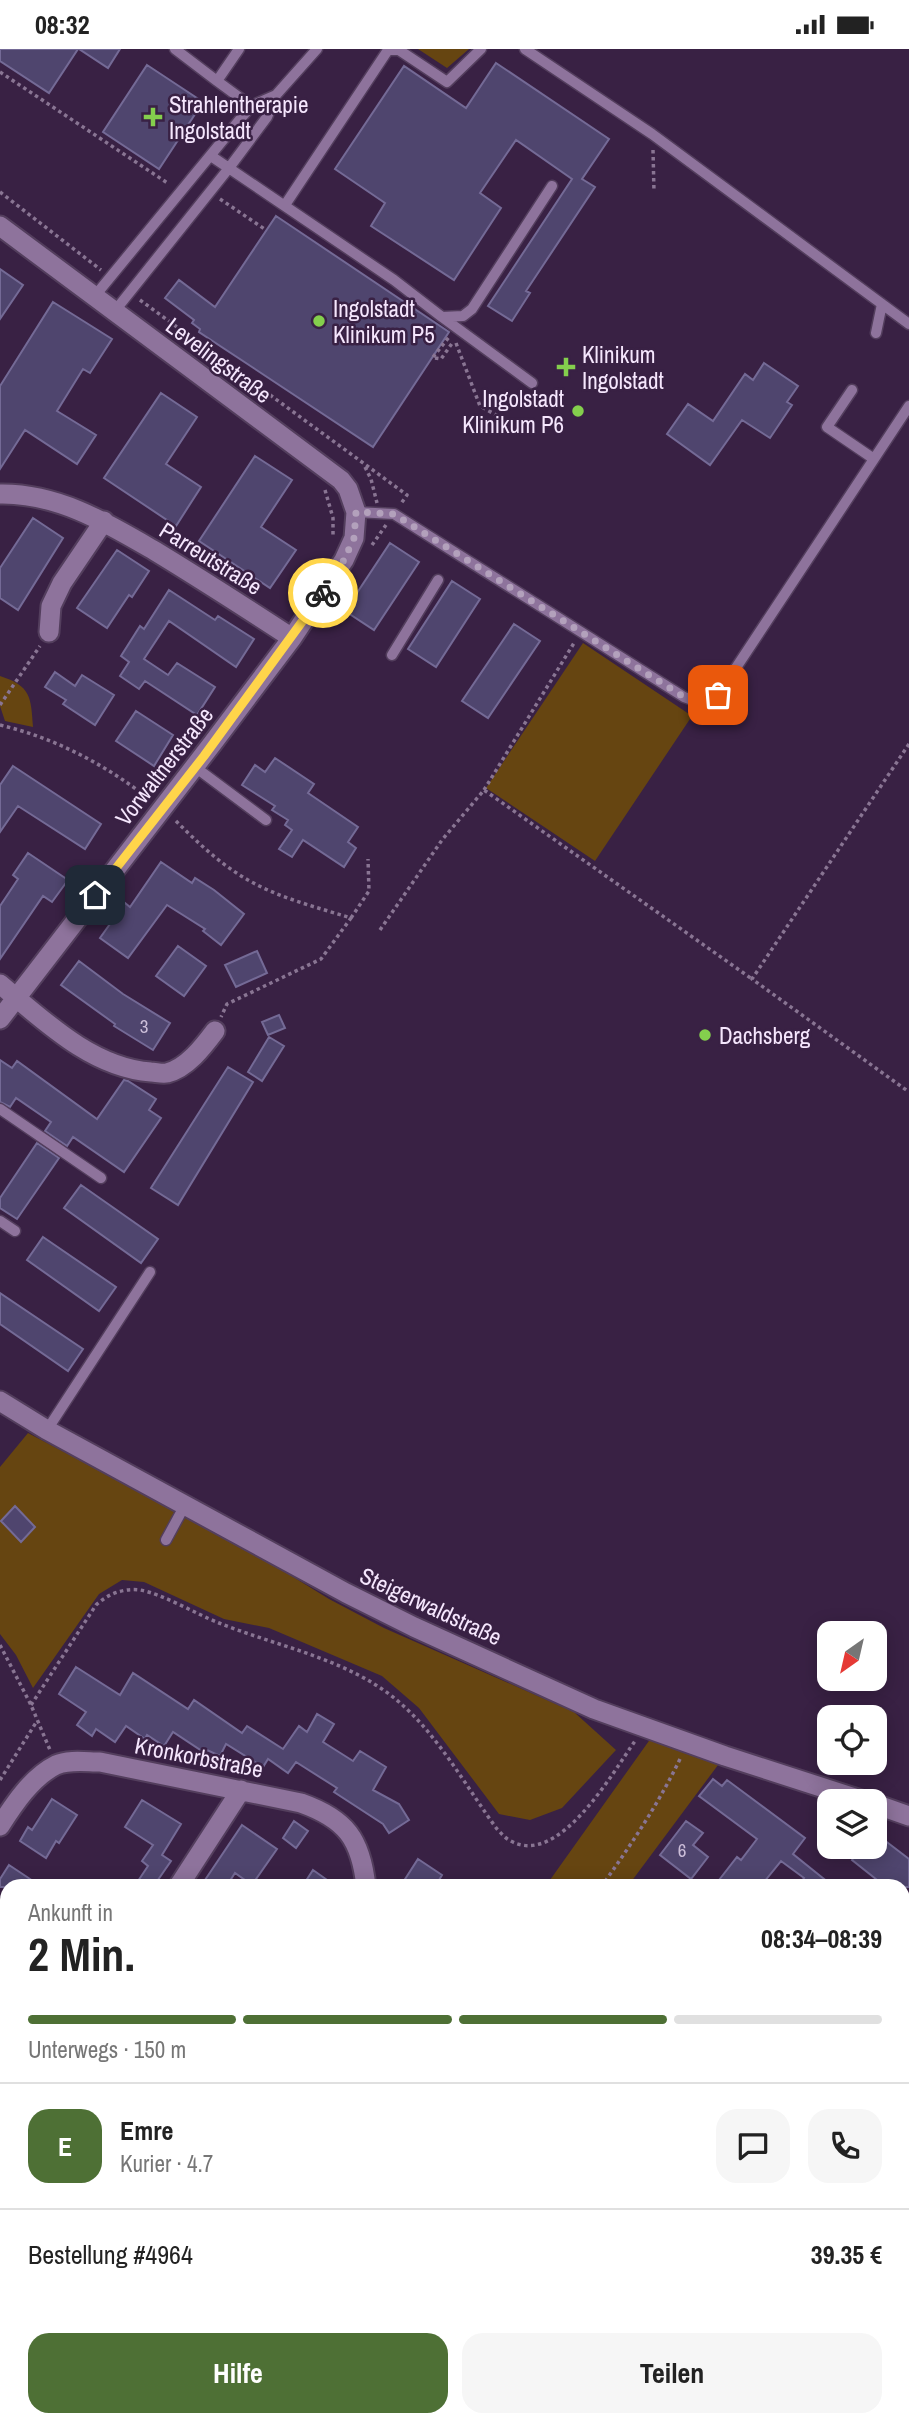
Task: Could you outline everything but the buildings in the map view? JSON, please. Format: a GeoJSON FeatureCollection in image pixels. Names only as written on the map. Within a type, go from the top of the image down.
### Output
{"type":"FeatureCollection","features":[{"type":"Feature","properties":{"kind":"street","name":"Levelingstraße"},"geometry":{"type":"LineString","coordinates":[[1,229],[341,480],[348,489],[356,512]]}},
{"type":"Feature","properties":{"kind":"street","name":"Parreutstraße"},"geometry":{"type":"LineString","coordinates":[[0,494],[38,497],[104,521],[195,575],[292,638]]}},
{"type":"Feature","properties":{"kind":"street"},"geometry":{"type":"LineString","coordinates":[[338,553],[354,538],[356,512]]}},
{"type":"Feature","properties":{"kind":"street"},"geometry":{"type":"LineString","coordinates":[[49,632],[51,606],[62,583],[104,521]]}},
{"type":"Feature","properties":{"kind":"street","name":"Vorwaltnerstraße"},"geometry":{"type":"LineString","coordinates":[[0,1019],[8,991],[163,809],[292,638],[338,553]]}},
{"type":"Feature","properties":{"kind":"street"},"geometry":{"type":"LineString","coordinates":[[8,991],[46,1023],[96,1055],[134,1070],[167,1073],[197,1056],[215,1031]]}},
{"type":"Feature","properties":{"kind":"street","name":"Steigerwaldstraße"},"geometry":{"type":"LineString","coordinates":[[0,1401],[47,1430],[346,1593],[414,1627],[594,1709],[828,1789]]}},
{"type":"Feature","properties":{"kind":"street","name":"Kronkorbstraße"},"geometry":{"type":"LineString","coordinates":[[57,1765],[75,1761],[100,1762],[301,1803],[321,1811],[346,1828],[360,1853],[365,1879]]}},
{"type":"Feature","properties":{"kind":"street"},"geometry":{"type":"LineString","coordinates":[[0,1826],[17,1800],[40,1777],[57,1765]]}},
{"type":"Feature","properties":{"kind":"street"},"geometry":{"type":"LineString","coordinates":[[183,1879],[241,1790]]}},
{"type":"Feature","properties":{"kind":"street"},"geometry":{"type":"LineString","coordinates":[[887,1808],[909,1816]]}},
{"type":"Feature","properties":{"kind":"lane"},"geometry":{"type":"LineString","coordinates":[[175,49],[251,106]]}},
{"type":"Feature","properties":{"kind":"lane"},"geometry":{"type":"LineString","coordinates":[[217,81],[239,49]]}},
{"type":"Feature","properties":{"kind":"lane"},"geometry":{"type":"LineString","coordinates":[[114,312],[229,168],[267,117],[276,95],[317,49]]}},
{"type":"Feature","properties":{"kind":"lane"},"geometry":{"type":"LineString","coordinates":[[285,205],[388,50],[399,50],[447,82],[481,49]]}},
{"type":"Feature","properties":{"kind":"lane"},"geometry":{"type":"LineString","coordinates":[[525,49],[652,134],[909,324]]}},
{"type":"Feature","properties":{"kind":"lane"},"geometry":{"type":"LineString","coordinates":[[94,297],[251,106],[276,95]]}},
{"type":"Feature","properties":{"kind":"lane"},"geometry":{"type":"LineString","coordinates":[[211,156],[394,280],[442,317],[457,335],[532,383]]}},
{"type":"Feature","properties":{"kind":"lane"},"geometry":{"type":"LineString","coordinates":[[442,317],[463,316],[472,310],[552,186]]}},
{"type":"Feature","properties":{"kind":"lane"},"geometry":{"type":"LineString","coordinates":[[876,333],[882,304]]}},
{"type":"Feature","properties":{"kind":"lane"},"geometry":{"type":"LineString","coordinates":[[457,335],[463,316]]}},
{"type":"Feature","properties":{"kind":"lane"},"geometry":{"type":"LineString","coordinates":[[852,390],[827,427],[874,459]]}},
{"type":"Feature","properties":{"kind":"lane"},"geometry":{"type":"LineString","coordinates":[[356,512],[394,514],[684,697],[703,704],[718,695],[909,406]]}},
{"type":"Feature","properties":{"kind":"lane"},"geometry":{"type":"LineString","coordinates":[[392,655],[438,580]]}},
{"type":"Feature","properties":{"kind":"lane"},"geometry":{"type":"LineString","coordinates":[[195,767],[266,820]]}},
{"type":"Feature","properties":{"kind":"lane"},"geometry":{"type":"LineString","coordinates":[[0,1109],[101,1178]]}},
{"type":"Feature","properties":{"kind":"lane"},"geometry":{"type":"LineString","coordinates":[[0,1221],[15,1231]]}},
{"type":"Feature","properties":{"kind":"lane"},"geometry":{"type":"LineString","coordinates":[[47,1430],[150,1272]]}},
{"type":"Feature","properties":{"kind":"lane"},"geometry":{"type":"LineString","coordinates":[[166,1540],[185,1505]]}},
{"type":"Feature","properties":{"kind":"path"},"geometry":{"type":"LineString","coordinates":[[0,72],[152,171],[173,188]]}},
{"type":"Feature","properties":{"kind":"path"},"geometry":{"type":"LineString","coordinates":[[652,134],[654,192]]}},
{"type":"Feature","properties":{"kind":"path"},"geometry":{"type":"LineString","coordinates":[[0,193],[110,277]]}},
{"type":"Feature","properties":{"kind":"path"},"geometry":{"type":"LineString","coordinates":[[129,292],[364,465]]}},
{"type":"Feature","properties":{"kind":"path"},"geometry":{"type":"LineString","coordinates":[[452,333],[457,335],[440,359],[433,357],[452,333]]}},
{"type":"Feature","properties":{"kind":"path"},"geometry":{"type":"LineString","coordinates":[[457,335],[480,406],[508,421]]}},
{"type":"Feature","properties":{"kind":"path"},"geometry":{"type":"LineString","coordinates":[[322,486],[327,494],[333,518],[338,553]]}},
{"type":"Feature","properties":{"kind":"path"},"geometry":{"type":"LineString","coordinates":[[0,705],[49,632]]}},
{"type":"Feature","properties":{"kind":"path"},"geometry":{"type":"LineString","coordinates":[[380,930],[442,840],[484,790],[580,633]]}},
{"type":"Feature","properties":{"kind":"path"},"geometry":{"type":"LineString","coordinates":[[0,725],[47,738],[83,755],[163,809],[215,857],[245,878],[294,900],[351,918]]}},
{"type":"Feature","properties":{"kind":"path"},"geometry":{"type":"LineString","coordinates":[[752,979],[909,744]]}},
{"type":"Feature","properties":{"kind":"path"},"geometry":{"type":"LineString","coordinates":[[484,790],[909,1092]]}},
{"type":"Feature","properties":{"kind":"path"},"geometry":{"type":"LineString","coordinates":[[215,1031],[227,1004],[321,959],[369,891],[368,859]]}},
{"type":"Feature","properties":{"kind":"path"},"geometry":{"type":"LineString","coordinates":[[31,1705],[96,1605],[115,1592],[141,1590],[218,1623],[353,1671],[377,1684],[401,1704],[428,1733],[497,1829],[509,1841],[526,1846],[542,1843],[576,1823],[645,1728]]}},
{"type":"Feature","properties":{"kind":"path"},"geometry":{"type":"LineString","coordinates":[[1,1646],[57,1765]]}},
{"type":"Feature","properties":{"kind":"path"},"geometry":{"type":"LineString","coordinates":[[0,1780],[37,1721]]}},
{"type":"Feature","properties":{"kind":"path"},"geometry":{"type":"LineString","coordinates":[[607,1879],[669,1783],[688,1743]]}},
{"type":"Feature","properties":{"kind":"shaded area"},"geometry":{"type":"Polygon","coordinates":[[[418,49],[469,49],[447,68],[418,49]]]}},
{"type":"Feature","properties":{"kind":"shaded area"},"geometry":{"type":"Polygon","coordinates":[[[583,643],[692,716],[595,861],[486,788],[583,643]]]}},
{"type":"Feature","properties":{"kind":"shaded area"},"geometry":{"type":"Polygon","coordinates":[[[0,676],[24,689],[30,700],[33,727],[5,721],[0,706],[0,676]]]}},
{"type":"Feature","properties":{"kind":"shaded area"},"geometry":{"type":"Polygon","coordinates":[[[28,1433],[240,1544],[329,1599],[384,1628],[574,1712],[616,1750],[562,1808],[530,1820],[499,1814],[419,1708],[382,1676],[269,1628],[224,1619],[144,1582],[122,1580],[99,1594],[33,1688],[16,1655],[0,1634],[0,1467],[28,1433]]]}},
{"type":"Feature","properties":{"kind":"shaded area"},"geometry":{"type":"Polygon","coordinates":[[[651,1738],[718,1765],[633,1879],[551,1879],[651,1738]]]}},
{"type":"Feature","properties":{"kind":"way so far"},"geometry":{"type":"LineString","coordinates":[[323,593],[354,538],[356,512],[394,514],[684,697],[703,704],[718,695]]}},
{"type":"Feature","properties":{"kind":"place","name":"Strahlentherapie Ingolstadt"},"geometry":{"type":"Point","coordinates":[153,117]}},
{"type":"Feature","properties":{"kind":"place","name":"Ingolstadt Klinikum P5"},"geometry":{"type":"Point","coordinates":[319,321]}},
{"type":"Feature","properties":{"kind":"place","name":"Klinikum Ingolstadt"},"geometry":{"type":"Point","coordinates":[566,367]}},
{"type":"Feature","properties":{"kind":"place","name":"Ingolstadt Klinikum P6"},"geometry":{"type":"Point","coordinates":[578,411]}},
{"type":"Feature","properties":{"kind":"place","name":"Dachsberg"},"geometry":{"type":"Point","coordinates":[705,1035]}},
{"type":"Feature","properties":{"kind":"route"},"geometry":{"type":"LineString","coordinates":[[95,895],[204,756],[323,593]]}}]}
